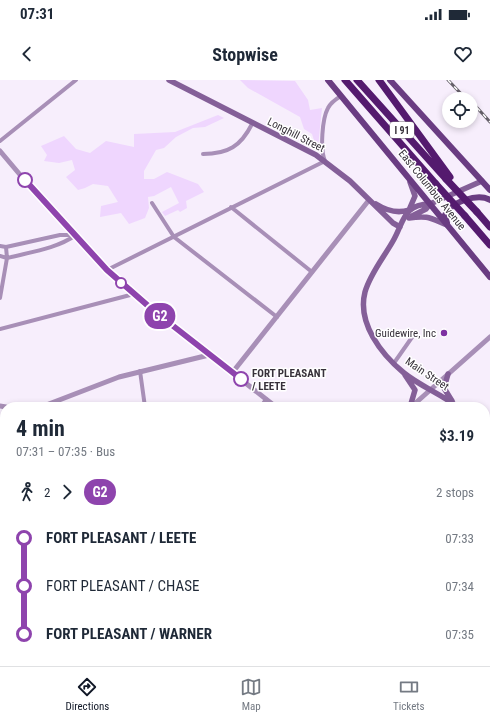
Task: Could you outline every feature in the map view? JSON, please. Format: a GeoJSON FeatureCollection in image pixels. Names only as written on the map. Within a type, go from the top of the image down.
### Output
{"type":"FeatureCollection","features":[{"type":"Feature","properties":{"kind":"highway"},"geometry":{"type":"LineString","coordinates":[[340,80],[367,106]]}},
{"type":"Feature","properties":{"kind":"highway","name":"I 91"},"geometry":{"type":"LineString","coordinates":[[345,80],[490,244]]}},
{"type":"Feature","properties":{"kind":"highway","name":"I 91"},"geometry":{"type":"LineString","coordinates":[[358,80],[448,178]]}},
{"type":"Feature","properties":{"kind":"highway"},"geometry":{"type":"LineString","coordinates":[[379,80],[448,178],[490,227]]}},
{"type":"Feature","properties":{"kind":"main road","name":"Longhill Street"},"geometry":{"type":"LineString","coordinates":[[169,80],[324,161],[350,181],[392,222],[400,227]]}},
{"type":"Feature","properties":{"kind":"main road","name":"East Columbus Avenue"},"geometry":{"type":"LineString","coordinates":[[328,80],[490,277]]}},
{"type":"Feature","properties":{"kind":"main road"},"geometry":{"type":"LineString","coordinates":[[390,80],[490,190]]}},
{"type":"Feature","properties":{"kind":"main road"},"geometry":{"type":"LineString","coordinates":[[369,200],[386,210],[403,212],[409,210],[414,199],[415,192],[405,172]]}},
{"type":"Feature","properties":{"kind":"main road","name":"Main Street"},"geometry":{"type":"LineString","coordinates":[[451,402],[404,373],[394,363],[369,331],[364,315],[364,302],[366,290],[371,279],[409,210],[421,204],[430,204],[482,181]]}},
{"type":"Feature","properties":{"kind":"main road"},"geometry":{"type":"LineString","coordinates":[[448,226],[445,215],[450,208],[475,197],[482,197],[490,200]]}},
{"type":"Feature","properties":{"kind":"main road","name":"Main Street"},"geometry":{"type":"LineString","coordinates":[[400,227],[409,218],[426,209],[430,204]]}},
{"type":"Feature","properties":{"kind":"main road"},"geometry":{"type":"LineString","coordinates":[[409,218],[424,216],[432,217],[448,226]]}},
{"type":"Feature","properties":{"kind":"main road"},"geometry":{"type":"LineString","coordinates":[[404,373],[415,390],[412,402]]}},
{"type":"Feature","properties":{"kind":"main road"},"geometry":{"type":"LineString","coordinates":[[448,374],[444,382],[444,390],[454,402]]}},
{"type":"Feature","properties":{"kind":"street"},"geometry":{"type":"LineString","coordinates":[[0,141],[76,80]]}},
{"type":"Feature","properties":{"kind":"street"},"geometry":{"type":"LineString","coordinates":[[107,270],[324,161],[322,152],[325,116],[331,104],[341,96]]}},
{"type":"Feature","properties":{"kind":"street"},"geometry":{"type":"LineString","coordinates":[[203,154],[225,151],[237,145],[245,136],[252,124]]}},
{"type":"Feature","properties":{"kind":"street"},"geometry":{"type":"LineString","coordinates":[[0,151],[38,196],[107,270],[134,294],[270,402]]}},
{"type":"Feature","properties":{"kind":"street"},"geometry":{"type":"LineString","coordinates":[[232,373],[369,200]]}},
{"type":"Feature","properties":{"kind":"street"},"geometry":{"type":"LineString","coordinates":[[152,203],[174,237],[277,317]]}},
{"type":"Feature","properties":{"kind":"street"},"geometry":{"type":"LineString","coordinates":[[231,207],[312,272]]}},
{"type":"Feature","properties":{"kind":"street"},"geometry":{"type":"LineString","coordinates":[[0,246],[6,247],[60,235],[76,235]]}},
{"type":"Feature","properties":{"kind":"street"},"geometry":{"type":"LineString","coordinates":[[0,256],[7,258],[65,243],[76,235]]}},
{"type":"Feature","properties":{"kind":"street"},"geometry":{"type":"LineString","coordinates":[[0,298],[7,258],[6,247]]}},
{"type":"Feature","properties":{"kind":"street"},"geometry":{"type":"LineString","coordinates":[[0,329],[134,294]]}},
{"type":"Feature","properties":{"kind":"street"},"geometry":{"type":"LineString","coordinates":[[394,363],[415,333]]}},
{"type":"Feature","properties":{"kind":"street"},"geometry":{"type":"LineString","coordinates":[[416,402],[490,337]]}},
{"type":"Feature","properties":{"kind":"street"},"geometry":{"type":"LineString","coordinates":[[54,402],[99,384],[140,371],[209,354]]}},
{"type":"Feature","properties":{"kind":"street"},"geometry":{"type":"LineString","coordinates":[[140,371],[144,402]]}},
{"type":"Feature","properties":{"kind":"shaded area"},"geometry":{"type":"Polygon","coordinates":[[[240,80],[295,81],[308,100],[310,110],[322,108],[318,147],[316,147],[312,134],[304,129],[300,117],[248,88],[240,80]]]}},
{"type":"Feature","properties":{"kind":"shaded area"},"geometry":{"type":"Polygon","coordinates":[[[218,115],[224,118],[205,127],[193,128],[176,137],[164,148],[156,150],[144,171],[144,179],[154,179],[167,172],[198,184],[204,192],[186,201],[187,208],[180,212],[178,210],[165,216],[162,212],[179,203],[171,187],[154,196],[148,197],[149,208],[145,218],[129,224],[121,213],[100,217],[101,206],[118,202],[108,186],[93,184],[78,190],[66,177],[75,170],[72,160],[59,163],[44,161],[47,155],[41,146],[64,136],[76,149],[90,153],[106,141],[134,147],[134,134],[175,132],[218,115]]]}},
{"type":"Feature","properties":{"kind":"railway"},"geometry":{"type":"LineString","coordinates":[[448,80],[459,92]]}},
{"type":"Feature","properties":{"kind":"railway"},"geometry":{"type":"LineString","coordinates":[[478,109],[490,122]]}},
{"type":"Feature","properties":{"kind":"bus line","name":"G2"},"geometry":{"type":"LineString","coordinates":[[25,180],[107,270],[154,311],[241,379]]}},
{"type":"Feature","properties":{"kind":"place","name":"Guidewire, Inc"},"geometry":{"type":"Point","coordinates":[444,333]}},
{"type":"Feature","properties":{"kind":"place","name":"FORT PLEASANT / LEETE"},"geometry":{"type":"Point","coordinates":[241,379]}}]}
